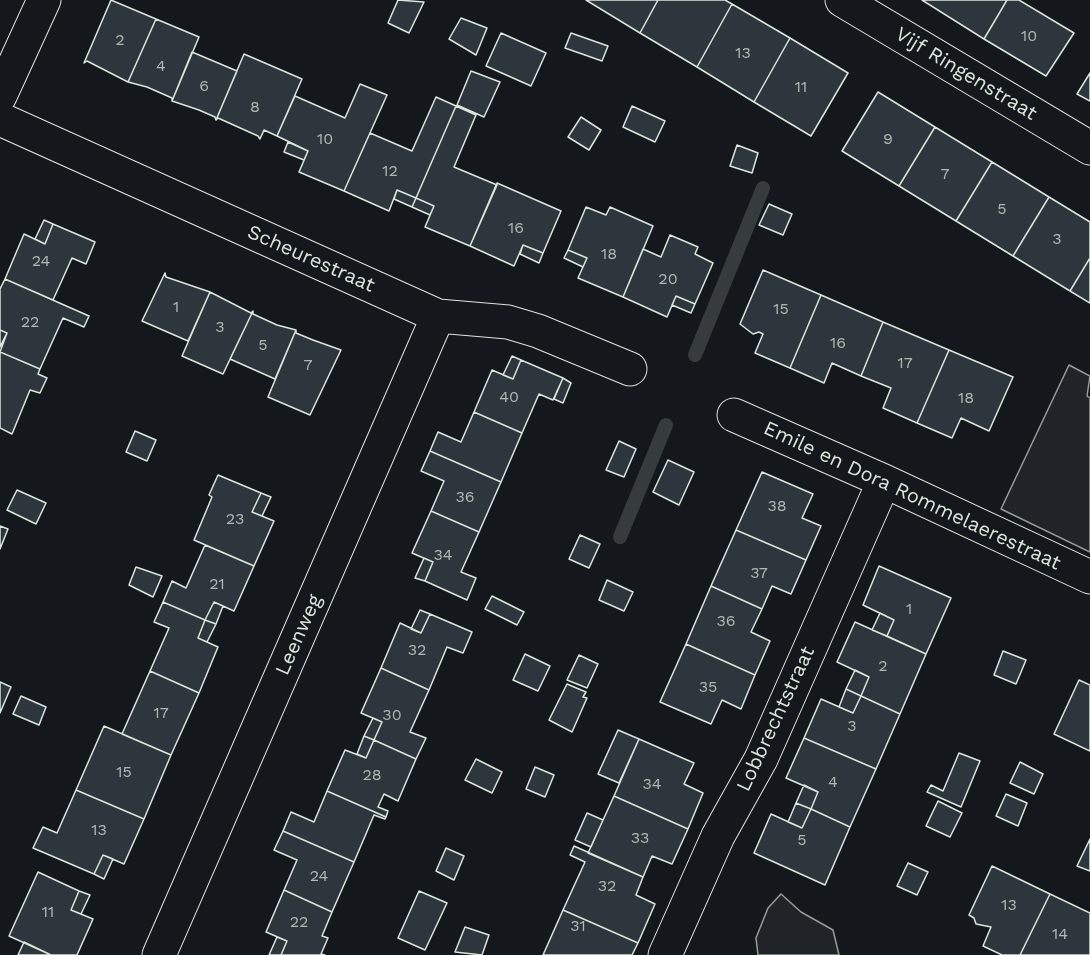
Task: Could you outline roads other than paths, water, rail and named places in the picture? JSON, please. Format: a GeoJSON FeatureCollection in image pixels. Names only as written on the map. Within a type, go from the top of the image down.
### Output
{"type":"FeatureCollection","features":[{"type":"Feature","properties":{"kind":"street"},"geometry":{"type":"LineString","coordinates":[[0,96],[44,0]]}},
{"type":"Feature","properties":{"kind":"street","name":"Vijf Ringenstraat"},"geometry":{"type":"LineString","coordinates":[[842,0],[1090,148]]}},
{"type":"Feature","properties":{"kind":"street","name":"Scheurestraat"},"geometry":{"type":"LineString","coordinates":[[0,119],[438,316],[507,322],[528,328],[630,369]]}},
{"type":"Feature","properties":{"kind":"street","name":"Leenweg"},"geometry":{"type":"LineString","coordinates":[[159,955],[438,316]]}},
{"type":"Feature","properties":{"kind":"street","name":"Emile en Dora Rommelaerestraat"},"geometry":{"type":"LineString","coordinates":[[734,415],[884,481],[1090,577]]}},
{"type":"Feature","properties":{"kind":"street","name":"Lobbrechtstraat"},"geometry":{"type":"LineString","coordinates":[[665,955],[718,836],[761,759],[884,481]]}},
{"type":"Feature","properties":{"kind":"waterway"},"geometry":{"type":"LineString","coordinates":[[695,355],[763,188]]}},
{"type":"Feature","properties":{"kind":"waterway"},"geometry":{"type":"LineString","coordinates":[[620,537],[666,425]]}}]}
